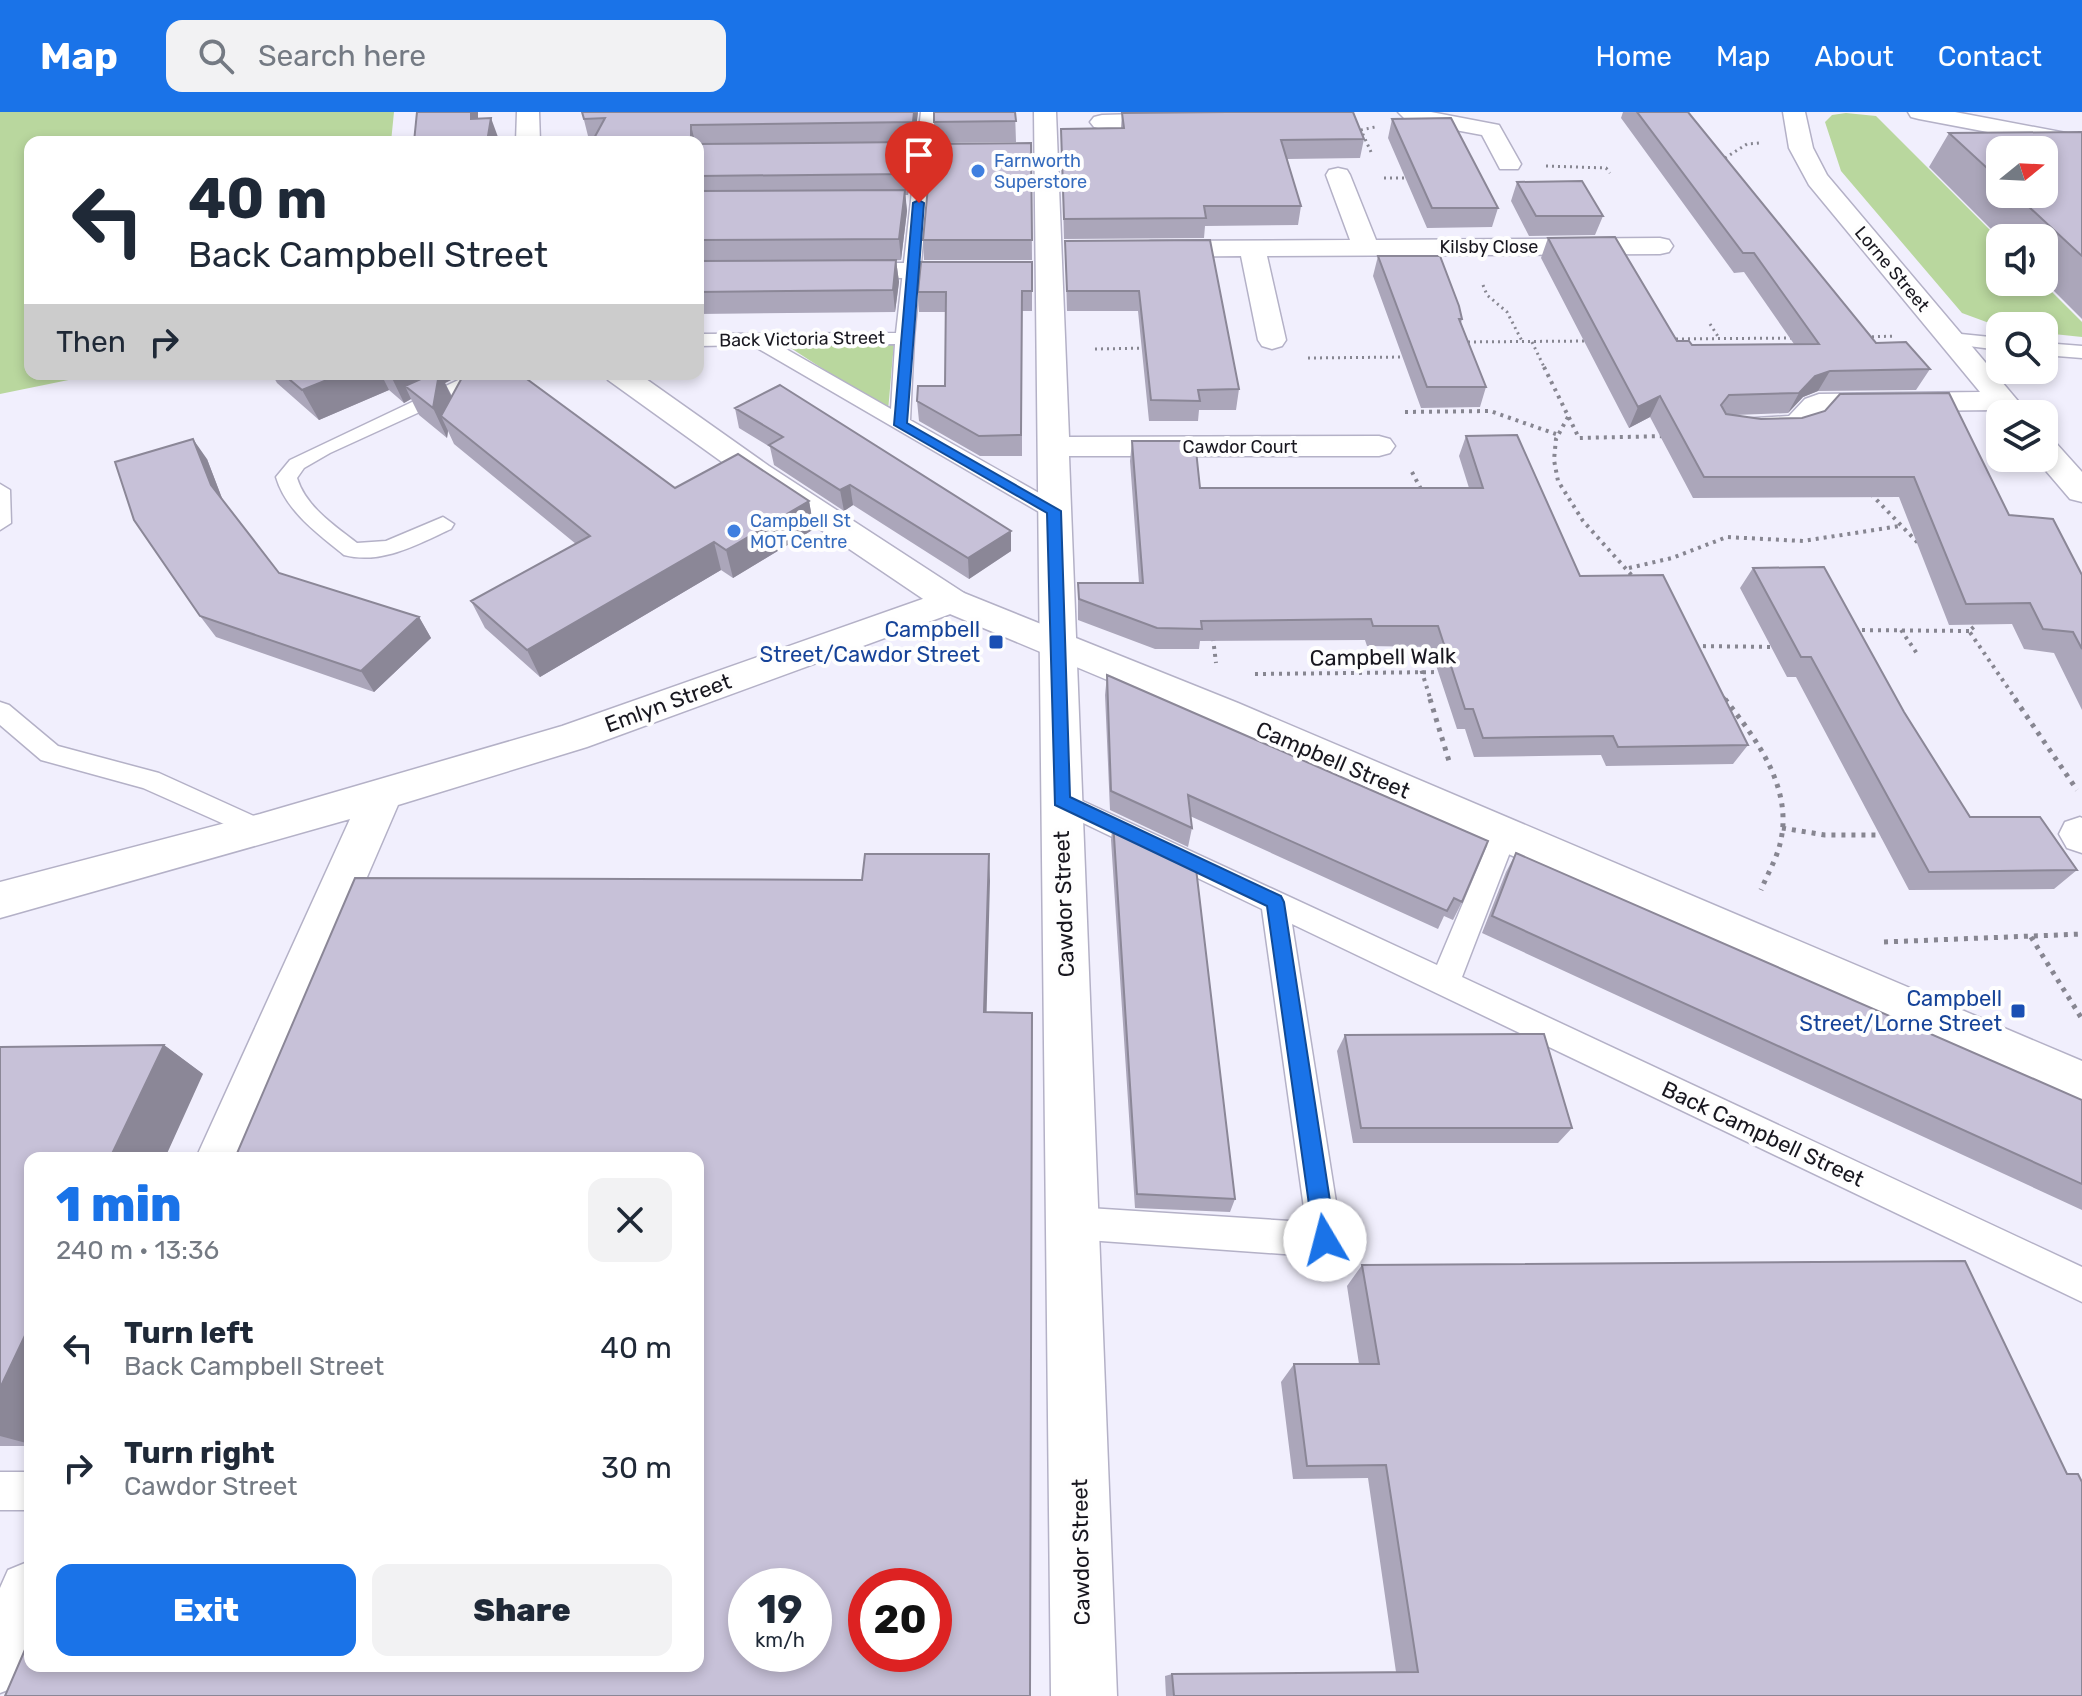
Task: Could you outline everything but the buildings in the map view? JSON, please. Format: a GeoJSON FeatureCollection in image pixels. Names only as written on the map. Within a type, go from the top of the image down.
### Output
{"type":"FeatureCollection","features":[{"type":"Feature","properties":{"kind":"street"},"geometry":{"type":"LineString","coordinates":[[528,112],[528,136]]}},
{"type":"Feature","properties":{"kind":"street","name":"Cawdor Street"},"geometry":{"type":"LineString","coordinates":[[1045,112],[1084,1696]]}},
{"type":"Feature","properties":{"kind":"street"},"geometry":{"type":"LineString","coordinates":[[1102,122],[1171,121],[1197,112]]}},
{"type":"Feature","properties":{"kind":"street","name":"Lorne Street"},"geometry":{"type":"LineString","coordinates":[[1794,112],[1797,142],[1803,158],[2001,400]]}},
{"type":"Feature","properties":{"kind":"street"},"geometry":{"type":"LineString","coordinates":[[1919,112],[2082,143]]}},
{"type":"Feature","properties":{"kind":"street"},"geometry":{"type":"LineString","coordinates":[[1412,114],[1491,130],[1509,164]]}},
{"type":"Feature","properties":{"kind":"street"},"geometry":{"type":"LineString","coordinates":[[833,154],[1046,152]]}},
{"type":"Feature","properties":{"kind":"street"},"geometry":{"type":"LineString","coordinates":[[1338,175],[1366,248]]}},
{"type":"Feature","properties":{"kind":"street","name":"Kilsby Close"},"geometry":{"type":"LineString","coordinates":[[1127,249],[1660,247]]}},
{"type":"Feature","properties":{"kind":"street"},"geometry":{"type":"LineString","coordinates":[[1252,248],[1272,340]]}},
{"type":"Feature","properties":{"kind":"street"},"geometry":{"type":"LineString","coordinates":[[820,271],[1011,271],[1080,249]]}},
{"type":"Feature","properties":{"kind":"street","name":"Campbell Street"},"geometry":{"type":"LineString","coordinates":[[627,380],[758,473],[951,601],[1057,646],[1221,694],[1467,818],[2082,1084]]}},
{"type":"Feature","properties":{"kind":"street"},"geometry":{"type":"LineString","coordinates":[[1729,426],[1795,425],[1802,423],[1819,403],[1986,407]]}},
{"type":"Feature","properties":{"kind":"street","name":"Cawdor Court"},"geometry":{"type":"LineString","coordinates":[[1052,447],[1379,446]]}},
{"type":"Feature","properties":{"kind":"street"},"geometry":{"type":"LineString","coordinates":[[2058,465],[2082,492]]}},
{"type":"Feature","properties":{"kind":"street","name":"Emlyn Street"},"geometry":{"type":"LineString","coordinates":[[0,900],[260,830],[573,737],[951,601]]}},
{"type":"Feature","properties":{"kind":"street"},"geometry":{"type":"LineString","coordinates":[[224,1152],[382,794]]}},
{"type":"Feature","properties":{"kind":"street"},"geometry":{"type":"LineString","coordinates":[[0,1661],[24,1606]]}},
{"type":"Feature","properties":{"kind":"lane"},"geometry":{"type":"LineString","coordinates":[[900,425],[912,271],[911,203],[924,153],[928,112]]}},
{"type":"Feature","properties":{"kind":"lane","name":"Back Victoria Street"},"geometry":{"type":"LineString","coordinates":[[704,340],[905,338]]}},
{"type":"Feature","properties":{"kind":"lane"},"geometry":{"type":"LineString","coordinates":[[1950,338],[1986,342]]}},
{"type":"Feature","properties":{"kind":"lane"},"geometry":{"type":"LineString","coordinates":[[757,340],[1054,511]]}},
{"type":"Feature","properties":{"kind":"lane"},"geometry":{"type":"LineString","coordinates":[[2058,350],[2082,352]]}},
{"type":"Feature","properties":{"kind":"lane"},"geometry":{"type":"LineString","coordinates":[[443,524],[390,548],[352,550],[314,520],[290,490],[286,477],[297,464],[323,449],[474,380]]}},
{"type":"Feature","properties":{"kind":"lane"},"geometry":{"type":"LineString","coordinates":[[0,490],[0,523]]}},
{"type":"Feature","properties":{"kind":"lane"},"geometry":{"type":"LineString","coordinates":[[0,711],[50,753],[150,780],[260,830]]}},
{"type":"Feature","properties":{"kind":"lane","name":"Back Campbell Street"},"geometry":{"type":"LineString","coordinates":[[1061,801],[2082,1285]]}},
{"type":"Feature","properties":{"kind":"lane"},"geometry":{"type":"LineString","coordinates":[[1445,982],[1504,834]]}},
{"type":"Feature","properties":{"kind":"lane"},"geometry":{"type":"LineString","coordinates":[[1073,1223],[1325,1240],[1275,902]]}},
{"type":"Feature","properties":{"kind":"lane"},"geometry":{"type":"LineString","coordinates":[[0,1491],[24,1491]]}},
{"type":"Feature","properties":{"kind":"path"},"geometry":{"type":"LineString","coordinates":[[1373,155],[1361,130],[1388,124],[1419,124],[1412,114]]}},
{"type":"Feature","properties":{"kind":"path"},"geometry":{"type":"LineString","coordinates":[[1509,164],[1606,168],[1610,173]]}},
{"type":"Feature","properties":{"kind":"path"},"geometry":{"type":"LineString","coordinates":[[1394,178],[1421,178]]}},
{"type":"Feature","properties":{"kind":"path"},"geometry":{"type":"LineString","coordinates":[[1468,247],[1487,295],[1507,312],[1522,342]]}},
{"type":"Feature","properties":{"kind":"path"},"geometry":{"type":"LineString","coordinates":[[1710,324],[1720,339]]}},
{"type":"Feature","properties":{"kind":"path"},"geometry":{"type":"LineString","coordinates":[[1857,337],[1950,338]]}},
{"type":"Feature","properties":{"kind":"path"},"geometry":{"type":"LineString","coordinates":[[1662,339],[1796,338]]}},
{"type":"Feature","properties":{"kind":"path"},"geometry":{"type":"LineString","coordinates":[[1272,340],[1277,359],[1408,357]]}},
{"type":"Feature","properties":{"kind":"path"},"geometry":{"type":"LineString","coordinates":[[1448,343],[1590,341]]}},
{"type":"Feature","properties":{"kind":"path"},"geometry":{"type":"LineString","coordinates":[[1532,342],[1579,438],[1657,438],[1729,426]]}},
{"type":"Feature","properties":{"kind":"path"},"geometry":{"type":"LineString","coordinates":[[1050,349],[1161,348]]}},
{"type":"Feature","properties":{"kind":"path"},"geometry":{"type":"LineString","coordinates":[[1427,503],[1417,477],[1379,446],[1401,412],[1490,411],[1556,434]]}},
{"type":"Feature","properties":{"kind":"path"},"geometry":{"type":"LineString","coordinates":[[1568,417],[1556,434],[1552,455],[1559,483],[1574,512],[1628,568],[1637,583]]}},
{"type":"Feature","properties":{"kind":"path"},"geometry":{"type":"LineString","coordinates":[[1870,493],[1930,554]]}},
{"type":"Feature","properties":{"kind":"path"},"geometry":{"type":"LineString","coordinates":[[1628,568],[1672,558],[1727,537],[1803,541],[1900,526]]}},
{"type":"Feature","properties":{"kind":"path"},"geometry":{"type":"LineString","coordinates":[[1842,630],[1969,631],[1976,625],[1969,614]]}},
{"type":"Feature","properties":{"kind":"path"},"geometry":{"type":"LineString","coordinates":[[1408,628],[1467,818]]}},
{"type":"Feature","properties":{"kind":"path"},"geometry":{"type":"LineString","coordinates":[[1900,629],[1918,655]]}},
{"type":"Feature","properties":{"kind":"path"},"geometry":{"type":"LineString","coordinates":[[1211,630],[1221,694]]}},
{"type":"Feature","properties":{"kind":"path"},"geometry":{"type":"LineString","coordinates":[[1969,631],[2081,822]]}},
{"type":"Feature","properties":{"kind":"path"},"geometry":{"type":"LineString","coordinates":[[1682,646],[1791,647]]}},
{"type":"Feature","properties":{"kind":"path","name":"Campbell Walk"},"geometry":{"type":"LineString","coordinates":[[1221,694],[1454,672]]}},
{"type":"Feature","properties":{"kind":"path"},"geometry":{"type":"LineString","coordinates":[[1720,694],[1752,735],[1772,772],[1783,809],[1780,842],[1741,937]]}},
{"type":"Feature","properties":{"kind":"path"},"geometry":{"type":"LineString","coordinates":[[1782,828],[1825,835],[1889,835]]}},
{"type":"Feature","properties":{"kind":"path"},"geometry":{"type":"LineString","coordinates":[[1873,942],[2082,934]]}},
{"type":"Feature","properties":{"kind":"path"},"geometry":{"type":"LineString","coordinates":[[2030,937],[2082,1019]]}},
{"type":"Feature","properties":{"kind":"green space"},"geometry":{"type":"Polygon","coordinates":[[[0,112],[394,112],[392,136],[24,136],[24,380],[69,380],[0,394],[0,112]]]}},
{"type":"Feature","properties":{"kind":"green space"},"geometry":{"type":"Polygon","coordinates":[[[1832,115],[1876,116],[1986,226],[1986,296],[2056,296],[2082,322],[2082,337],[2058,334],[2058,312],[1986,312],[1986,322],[1962,313],[1841,171],[1825,122],[1832,115]]]}},
{"type":"Feature","properties":{"kind":"green space"},"geometry":{"type":"Polygon","coordinates":[[[894,343],[888,411],[786,345],[894,343]]]}},
{"type":"Feature","properties":{"kind":"place","name":"Farnworth Superstore"},"geometry":{"type":"Point","coordinates":[978,171]}},
{"type":"Feature","properties":{"kind":"place","name":"Campbell St MOT Centre"},"geometry":{"type":"Point","coordinates":[734,531]}},
{"type":"Feature","properties":{"kind":"place","name":"Campbell Street/Cawdor Street"},"geometry":{"type":"Point","coordinates":[996,642]}},
{"type":"Feature","properties":{"kind":"place","name":"Campbell Street/Lorne Street"},"geometry":{"type":"Point","coordinates":[2018,1011]}},
{"type":"Feature","properties":{"kind":"route"},"geometry":{"type":"LineString","coordinates":[[919,203],[905,338],[900,425],[1054,511],[1061,801],[1275,902],[1325,1240]]}}]}
